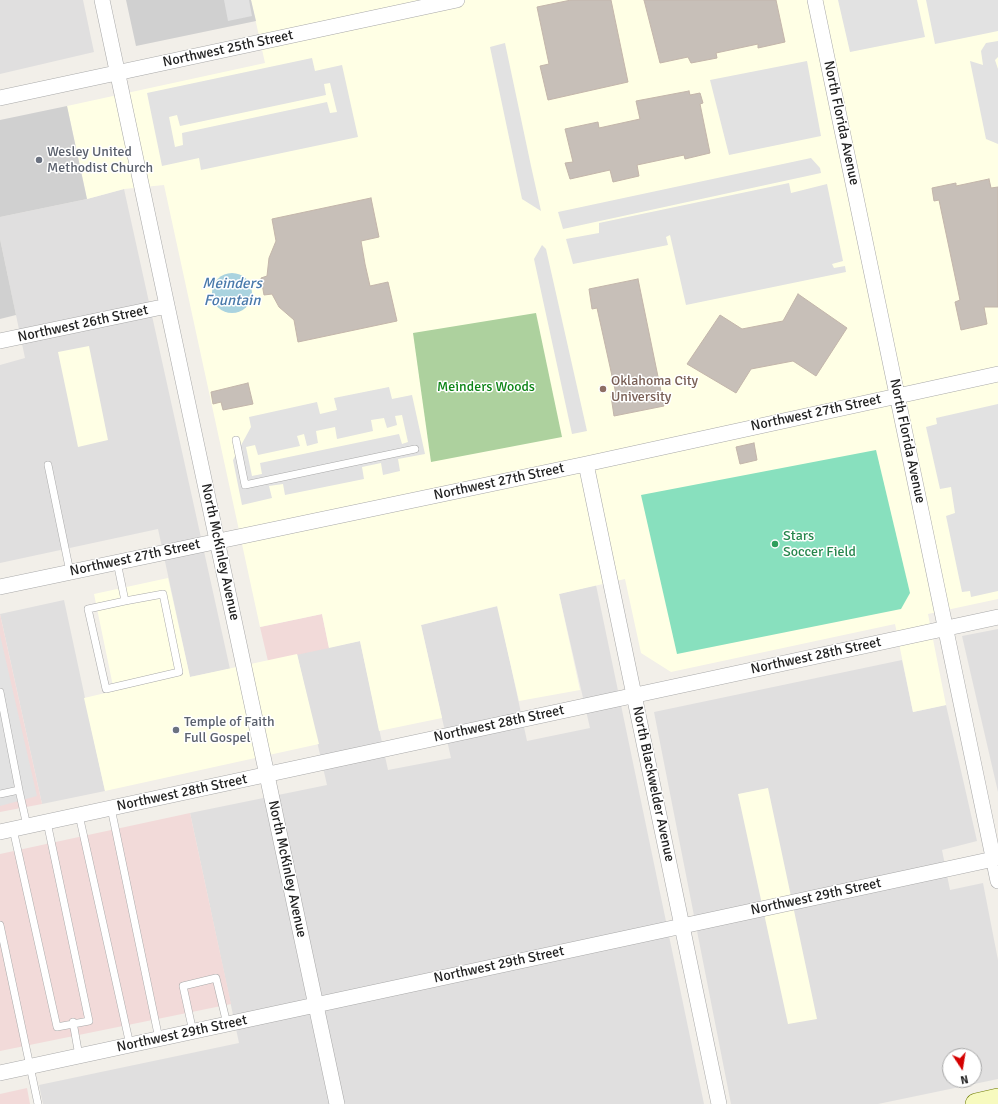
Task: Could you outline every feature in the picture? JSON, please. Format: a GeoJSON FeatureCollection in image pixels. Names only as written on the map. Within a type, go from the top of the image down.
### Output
{"type":"FeatureCollection","features":[{"type":"Feature","properties":{"kind":"street","name":"North McKinley Avenue"},"geometry":{"type":"LineString","coordinates":[[102,0],[337,1104]]}},
{"type":"Feature","properties":{"kind":"street","name":"Northwest 25th Street"},"geometry":{"type":"LineString","coordinates":[[0,98],[457,0]]}},
{"type":"Feature","properties":{"kind":"street","name":"North Florida Avenue"},"geometry":{"type":"LineString","coordinates":[[815,0],[946,628],[996,858],[998,881]]}},
{"type":"Feature","properties":{"kind":"street","name":"Northwest 26th Street"},"geometry":{"type":"LineString","coordinates":[[0,342],[167,306]]}},
{"type":"Feature","properties":{"kind":"street","name":"Northwest 27th Street"},"geometry":{"type":"LineString","coordinates":[[0,587],[586,464],[998,374]]}},
{"type":"Feature","properties":{"kind":"street","name":"North Blackwelder Avenue"},"geometry":{"type":"LineString","coordinates":[[586,464],[719,1104]]}},
{"type":"Feature","properties":{"kind":"street","name":"Northwest 28th Street"},"geometry":{"type":"LineString","coordinates":[[13,829],[998,617]]}},
{"type":"Feature","properties":{"kind":"street","name":"Northwest 29th Street"},"geometry":{"type":"LineString","coordinates":[[1,1069],[30,1067],[996,858]]}},
{"type":"Feature","properties":{"kind":"street"},"geometry":{"type":"LineString","coordinates":[[976,1104],[998,1099]]}},
{"type":"Feature","properties":{"kind":"lane"},"geometry":{"type":"LineString","coordinates":[[236,440],[244,485],[415,449]]}},
{"type":"Feature","properties":{"kind":"lane"},"geometry":{"type":"LineString","coordinates":[[48,465],[70,572]]}},
{"type":"Feature","properties":{"kind":"lane"},"geometry":{"type":"LineString","coordinates":[[117,562],[125,601]]}},
{"type":"Feature","properties":{"kind":"lane"},"geometry":{"type":"LineString","coordinates":[[163,594],[179,672],[106,689],[88,609],[125,601],[163,594]]}},
{"type":"Feature","properties":{"kind":"lane"},"geometry":{"type":"LineString","coordinates":[[0,692],[19,790],[13,829],[57,1027],[73,1022],[88,1021],[47,822]]}},
{"type":"Feature","properties":{"kind":"lane"},"geometry":{"type":"LineString","coordinates":[[0,794],[19,790]]}},
{"type":"Feature","properties":{"kind":"lane"},"geometry":{"type":"LineString","coordinates":[[111,808],[159,1039]]}},
{"type":"Feature","properties":{"kind":"lane"},"geometry":{"type":"LineString","coordinates":[[79,815],[130,1045]]}},
{"type":"Feature","properties":{"kind":"lane"},"geometry":{"type":"LineString","coordinates":[[0,925],[38,1104]]}},
{"type":"Feature","properties":{"kind":"lane"},"geometry":{"type":"LineString","coordinates":[[193,1032],[183,986],[216,978],[227,1024]]}},
{"type":"Feature","properties":{"kind":"lane"},"geometry":{"type":"LineString","coordinates":[[73,1022],[79,1056]]}},
{"type":"Feature","properties":{"kind":"shaded area"},"geometry":{"type":"Polygon","coordinates":[[[0,0],[83,0],[94,52],[0,74],[0,0]]]}},
{"type":"Feature","properties":{"kind":"shaded area"},"geometry":{"type":"Polygon","coordinates":[[[126,0],[251,0],[256,21],[136,46],[126,0]]]}},
{"type":"Feature","properties":{"kind":"shaded area"},"geometry":{"type":"Polygon","coordinates":[[[224,0],[249,0],[252,16],[228,21],[224,0]]]}},
{"type":"Feature","properties":{"kind":"shaded area","name":"Oklahoma City University"},"geometry":{"type":"Polygon","coordinates":[[[251,0],[998,0],[998,599],[928,614],[946,705],[913,712],[895,624],[671,672],[641,653],[625,579],[559,594],[580,690],[519,701],[497,606],[421,625],[442,718],[379,731],[360,641],[329,648],[322,614],[260,627],[164,185],[124,189],[87,199],[67,106],[265,63],[251,0]]]}},
{"type":"Feature","properties":{"kind":"shaded area"},"geometry":{"type":"Polygon","coordinates":[[[838,0],[917,0],[925,37],[850,52],[838,0]]]}},
{"type":"Feature","properties":{"kind":"shaded area"},"geometry":{"type":"Polygon","coordinates":[[[926,0],[998,0],[998,31],[935,44],[926,0]]]}},
{"type":"Feature","properties":{"kind":"shaded area"},"geometry":{"type":"Polygon","coordinates":[[[998,41],[998,57],[995,60],[998,69],[998,144],[986,139],[970,61],[983,65],[981,51],[986,43],[998,41]]]}},
{"type":"Feature","properties":{"kind":"shaded area"},"geometry":{"type":"Polygon","coordinates":[[[505,43],[541,211],[522,199],[490,47],[505,43]]]}},
{"type":"Feature","properties":{"kind":"shaded area"},"geometry":{"type":"Polygon","coordinates":[[[312,58],[315,71],[342,65],[358,137],[201,170],[199,158],[162,166],[147,93],[312,58]],[[330,83],[324,84],[326,95],[180,126],[177,115],[169,117],[175,147],[183,145],[182,133],[327,102],[330,113],[337,112],[330,83]]]}},
{"type":"Feature","properties":{"kind":"shaded area"},"geometry":{"type":"Polygon","coordinates":[[[807,61],[821,136],[729,155],[710,80],[807,61]]]}},
{"type":"Feature","properties":{"kind":"shaded area","name":"Wesley United Methodist Church"},"geometry":{"type":"Polygon","coordinates":[[[67,106],[87,199],[0,217],[0,120],[67,106]]]}},
{"type":"Feature","properties":{"kind":"shaded area"},"geometry":{"type":"Polygon","coordinates":[[[811,158],[820,168],[821,173],[563,229],[558,212],[811,158]]]}},
{"type":"Feature","properties":{"kind":"shaded area"},"geometry":{"type":"Polygon","coordinates":[[[789,183],[791,193],[827,184],[843,261],[832,264],[834,268],[845,266],[846,272],[686,305],[670,235],[666,237],[668,245],[573,264],[566,239],[599,233],[599,223],[789,183]]]}},
{"type":"Feature","properties":{"kind":"shaded area"},"geometry":{"type":"Polygon","coordinates":[[[124,189],[230,669],[190,677],[158,529],[0,563],[0,365],[25,358],[0,239],[0,217],[87,199],[124,189]]]}},
{"type":"Feature","properties":{"kind":"shaded area"},"geometry":{"type":"Polygon","coordinates":[[[0,239],[16,315],[0,319],[0,239]]]}},
{"type":"Feature","properties":{"kind":"shaded area"},"geometry":{"type":"Polygon","coordinates":[[[542,245],[546,249],[587,431],[572,434],[534,259],[542,245]]]}},
{"type":"Feature","properties":{"kind":"shaded area"},"geometry":{"type":"Polygon","coordinates":[[[89,346],[108,440],[78,447],[58,352],[89,346]]]}},
{"type":"Feature","properties":{"kind":"shaded area"},"geometry":{"type":"Polygon","coordinates":[[[389,387],[392,399],[412,395],[425,454],[398,459],[400,471],[383,475],[381,463],[362,467],[364,479],[285,495],[283,484],[269,486],[272,498],[242,505],[233,460],[251,427],[249,417],[317,402],[320,414],[337,410],[334,398],[389,387]],[[402,415],[395,416],[397,425],[387,428],[384,418],[371,420],[373,431],[337,439],[335,427],[316,431],[318,443],[307,446],[304,434],[297,436],[300,446],[258,455],[255,445],[246,447],[252,476],[262,474],[260,463],[399,434],[402,444],[408,442],[402,415]]]}},
{"type":"Feature","properties":{"kind":"shaded area"},"geometry":{"type":"Polygon","coordinates":[[[998,404],[998,591],[971,597],[970,591],[962,592],[946,516],[955,513],[951,487],[940,489],[926,427],[937,424],[936,418],[998,404]]]}},
{"type":"Feature","properties":{"kind":"shaded area"},"geometry":{"type":"Polygon","coordinates":[[[168,578],[190,677],[297,654],[319,744],[105,791],[84,698],[114,691],[94,594],[168,578]]]}},
{"type":"Feature","properties":{"kind":"shaded area"},"geometry":{"type":"Polygon","coordinates":[[[596,585],[704,1104],[43,1104],[39,1085],[239,1043],[190,813],[327,785],[297,654],[360,641],[388,770],[451,758],[421,625],[498,606],[527,741],[590,728],[559,594],[596,585]]]}},
{"type":"Feature","properties":{"kind":"shaded area"},"geometry":{"type":"Polygon","coordinates":[[[64,600],[105,791],[42,804],[0,614],[64,600]]]}},
{"type":"Feature","properties":{"kind":"shaded area"},"geometry":{"type":"Polygon","coordinates":[[[0,614],[42,804],[0,812],[0,614]]]}},
{"type":"Feature","properties":{"kind":"shaded area"},"geometry":{"type":"Polygon","coordinates":[[[322,614],[329,648],[268,661],[260,627],[322,614]]]}},
{"type":"Feature","properties":{"kind":"shaded area"},"geometry":{"type":"Polygon","coordinates":[[[998,629],[998,792],[962,636],[998,629]]]}},
{"type":"Feature","properties":{"kind":"shaded area"},"geometry":{"type":"Polygon","coordinates":[[[0,635],[37,796],[0,806],[0,635]]]}},
{"type":"Feature","properties":{"kind":"shaded area"},"geometry":{"type":"Polygon","coordinates":[[[902,660],[913,712],[946,705],[977,841],[942,850],[950,890],[983,883],[998,960],[998,1079],[982,1082],[982,1048],[942,1048],[942,1088],[955,1088],[878,1104],[731,1104],[654,712],[902,660]]]}},
{"type":"Feature","properties":{"kind":"shaded area"},"geometry":{"type":"Polygon","coordinates":[[[768,788],[817,1019],[788,1024],[738,794],[768,788]]]}},
{"type":"Feature","properties":{"kind":"shaded area"},"geometry":{"type":"Polygon","coordinates":[[[190,813],[231,1004],[0,1051],[0,854],[190,813]]]}},
{"type":"Feature","properties":{"kind":"shaded area"},"geometry":{"type":"Polygon","coordinates":[[[27,1088],[30,1104],[0,1104],[0,1094],[27,1088]]]}},
{"type":"Feature","properties":{"kind":"green space","name":"Meinders Woods"},"geometry":{"type":"Polygon","coordinates":[[[536,313],[562,437],[431,462],[413,333],[536,313]]]}},
{"type":"Feature","properties":{"kind":"green space","name":"Stars Soccer Field"},"geometry":{"type":"Polygon","coordinates":[[[876,450],[910,593],[901,609],[677,654],[641,495],[876,450]]]}},
{"type":"Feature","properties":{"kind":"water","name":"Meinders Fountain"},"geometry":{"type":"Polygon","coordinates":[[[232,273],[240,275],[246,279],[250,285],[252,293],[250,301],[246,307],[240,311],[232,313],[224,311],[218,307],[214,301],[212,293],[214,285],[218,279],[224,275],[232,273]]]}},
{"type":"Feature","properties":{"kind":"building"},"geometry":{"type":"Polygon","coordinates":[[[571,0],[611,0],[628,82],[548,100],[540,66],[549,64],[537,7],[571,0]]]}},
{"type":"Feature","properties":{"kind":"building"},"geometry":{"type":"Polygon","coordinates":[[[644,0],[776,0],[785,42],[758,48],[758,44],[716,53],[717,58],[691,63],[688,57],[660,63],[644,0]]]}},
{"type":"Feature","properties":{"kind":"building"},"geometry":{"type":"Polygon","coordinates":[[[689,91],[690,95],[700,93],[703,103],[700,104],[710,153],[685,159],[684,155],[637,165],[639,176],[613,182],[610,170],[570,179],[565,163],[573,162],[565,129],[598,122],[599,128],[640,119],[636,101],[689,91]]]}},
{"type":"Feature","properties":{"kind":"building"},"geometry":{"type":"Polygon","coordinates":[[[989,179],[991,188],[998,187],[998,307],[984,307],[987,324],[961,330],[955,302],[960,300],[939,200],[934,201],[932,188],[956,183],[956,186],[989,179]]]}},
{"type":"Feature","properties":{"kind":"building"},"geometry":{"type":"Polygon","coordinates":[[[371,198],[379,237],[361,241],[365,264],[370,286],[388,282],[397,321],[298,342],[294,320],[279,307],[272,294],[264,295],[261,278],[267,276],[269,258],[276,241],[272,219],[371,198]]]}},
{"type":"Feature","properties":{"kind":"building"},"geometry":{"type":"Polygon","coordinates":[[[638,279],[664,406],[614,416],[611,396],[616,394],[597,308],[592,309],[589,289],[638,279]]]}},
{"type":"Feature","properties":{"kind":"building"},"geometry":{"type":"Polygon","coordinates":[[[798,294],[847,328],[816,376],[793,361],[751,369],[736,393],[687,364],[720,315],[742,329],[783,321],[798,294]]]}},
{"type":"Feature","properties":{"kind":"building"},"geometry":{"type":"Polygon","coordinates":[[[248,383],[253,404],[223,410],[221,402],[213,404],[211,392],[248,383]]]}},
{"type":"Feature","properties":{"kind":"building"},"geometry":{"type":"Polygon","coordinates":[[[754,443],[757,460],[740,464],[736,447],[754,443]]]}},
{"type":"Feature","properties":{"kind":"place","name":"Wesley United Methodist Church"},"geometry":{"type":"Point","coordinates":[39,160]}},
{"type":"Feature","properties":{"kind":"place","name":"Oklahoma City University"},"geometry":{"type":"Point","coordinates":[603,389]}},
{"type":"Feature","properties":{"kind":"place","name":"Stars Soccer Field"},"geometry":{"type":"Point","coordinates":[775,544]}},
{"type":"Feature","properties":{"kind":"place","name":"Temple of Faith Full Gospel"},"geometry":{"type":"Point","coordinates":[176,730]}}]}
